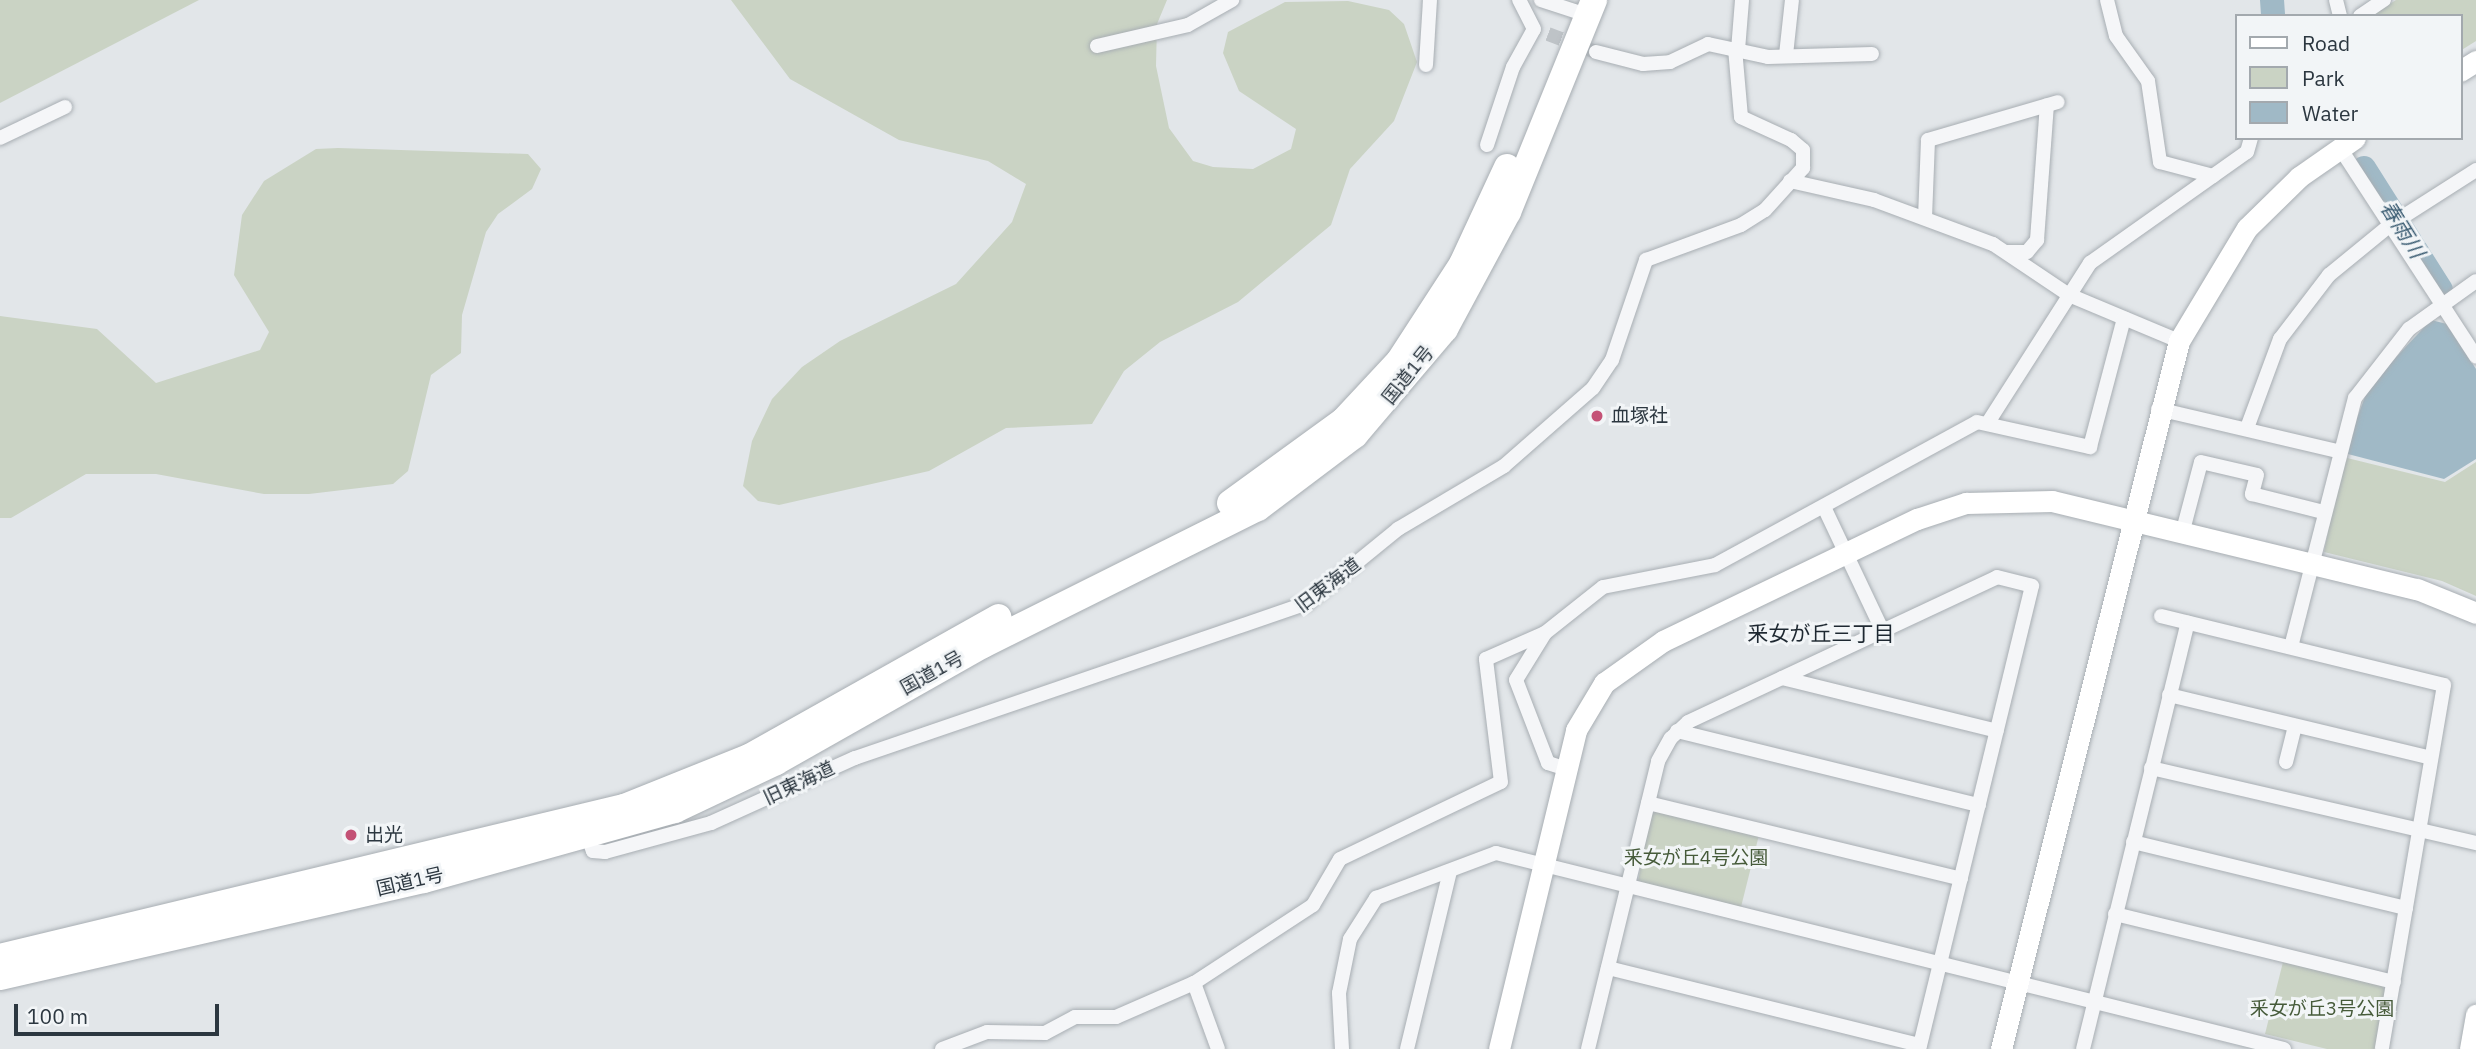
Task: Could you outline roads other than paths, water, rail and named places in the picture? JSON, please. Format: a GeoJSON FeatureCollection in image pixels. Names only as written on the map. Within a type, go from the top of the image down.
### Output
{"type":"FeatureCollection","features":[{"type":"Feature","properties":{"kind":"highway","name":"国道1号"},"geometry":{"type":"LineString","coordinates":[[0,977],[66,953],[585,829],[741,781],[948,663],[1221,529],[1320,464],[1380,410],[1445,329],[1508,212],[1582,6]]}},
{"type":"Feature","properties":{"kind":"highway","name":"国道1号"},"geometry":{"type":"LineString","coordinates":[[0,957],[66,953]]}},
{"type":"Feature","properties":{"kind":"street"},"geometry":{"type":"LineString","coordinates":[[1097,46],[1188,25],[1232,0]]}},
{"type":"Feature","properties":{"kind":"street"},"geometry":{"type":"LineString","coordinates":[[1426,65],[1430,0]]}},
{"type":"Feature","properties":{"kind":"street"},"geometry":{"type":"LineString","coordinates":[[1487,145],[1513,67],[1541,32],[1519,0]]}},
{"type":"Feature","properties":{"kind":"street"},"geometry":{"type":"LineString","coordinates":[[1541,0],[1582,6]]}},
{"type":"Feature","properties":{"kind":"street","name":"旧東海道"},"geometry":{"type":"LineString","coordinates":[[585,829],[593,851],[605,852],[711,823],[855,758],[1173,647],[1291,612],[1398,529],[1504,466],[1593,388],[1612,360],[1646,260],[1741,225],[1765,211],[1803,168],[1803,150],[1741,117],[1737,49],[1742,0]]}},
{"type":"Feature","properties":{"kind":"street"},"geometry":{"type":"LineString","coordinates":[[1786,55],[1792,0]]}},
{"type":"Feature","properties":{"kind":"street"},"geometry":{"type":"LineString","coordinates":[[2107,0],[2116,36],[2148,81],[2161,162],[2213,176]]}},
{"type":"Feature","properties":{"kind":"street"},"geometry":{"type":"LineString","coordinates":[[2363,14],[2384,0]]}},
{"type":"Feature","properties":{"kind":"street"},"geometry":{"type":"LineString","coordinates":[[1596,52],[1664,64],[1708,44],[1786,55],[1872,54]]}},
{"type":"Feature","properties":{"kind":"street"},"geometry":{"type":"LineString","coordinates":[[1925,218],[1928,140],[2053,104],[2037,240],[2027,251],[2007,252]]}},
{"type":"Feature","properties":{"kind":"street"},"geometry":{"type":"LineString","coordinates":[[0,138],[65,107]]}},
{"type":"Feature","properties":{"kind":"street"},"geometry":{"type":"LineString","coordinates":[[1989,421],[2090,263],[2247,152],[2250,140]]}},
{"type":"Feature","properties":{"kind":"street"},"geometry":{"type":"LineString","coordinates":[[2001,1049],[2158,409],[2179,341],[2247,228],[2347,143],[2396,222],[2441,304],[2476,357]]}},
{"type":"Feature","properties":{"kind":"street"},"geometry":{"type":"LineString","coordinates":[[2247,428],[2263,375],[2301,308],[2344,260],[2396,222],[2476,170]]}},
{"type":"Feature","properties":{"kind":"street"},"geometry":{"type":"LineString","coordinates":[[1790,181],[1925,218],[2007,252],[2069,295],[2179,341]]}},
{"type":"Feature","properties":{"kind":"street"},"geometry":{"type":"LineString","coordinates":[[2291,648],[2348,413],[2376,364],[2441,304],[2476,281]]}},
{"type":"Feature","properties":{"kind":"street"},"geometry":{"type":"LineString","coordinates":[[942,1049],[987,1032],[1045,1033],[1075,1017],[1116,1017],[1194,983],[1313,905],[1340,859],[1501,782],[1486,659],[1545,633],[1603,587],[1714,565],[1977,422],[1989,421],[2090,447],[2124,318]]}},
{"type":"Feature","properties":{"kind":"street"},"geometry":{"type":"LineString","coordinates":[[2158,409],[2337,451]]}},
{"type":"Feature","properties":{"kind":"street"},"geometry":{"type":"LineString","coordinates":[[2182,534],[2201,462],[2257,475],[2252,494],[2323,512]]}},
{"type":"Feature","properties":{"kind":"street"},"geometry":{"type":"LineString","coordinates":[[1499,1049],[1567,769],[1593,698],[1635,657],[1846,553],[1966,503],[2052,501],[2417,589],[2476,614]]}},
{"type":"Feature","properties":{"kind":"street"},"geometry":{"type":"LineString","coordinates":[[1824,507],[1883,632]]}},
{"type":"Feature","properties":{"kind":"street"},"geometry":{"type":"LineString","coordinates":[[1592,1048],[1608,968],[1658,761],[1677,731],[1782,678],[1997,577],[2032,586],[1920,1047],[1608,968]]}},
{"type":"Feature","properties":{"kind":"street"},"geometry":{"type":"LineString","coordinates":[[2161,616],[2444,685],[2382,1049]]}},
{"type":"Feature","properties":{"kind":"street"},"geometry":{"type":"LineString","coordinates":[[2083,1049],[2188,622]]}},
{"type":"Feature","properties":{"kind":"street"},"geometry":{"type":"LineString","coordinates":[[1545,633],[1516,680],[1548,763],[1567,769]]}},
{"type":"Feature","properties":{"kind":"street"},"geometry":{"type":"LineString","coordinates":[[1782,678],[1997,731]]}},
{"type":"Feature","properties":{"kind":"street"},"geometry":{"type":"LineString","coordinates":[[2169,695],[2431,758]]}},
{"type":"Feature","properties":{"kind":"street"},"geometry":{"type":"LineString","coordinates":[[2286,762],[2295,726]]}},
{"type":"Feature","properties":{"kind":"street"},"geometry":{"type":"LineString","coordinates":[[1677,731],[1979,805]]}},
{"type":"Feature","properties":{"kind":"street"},"geometry":{"type":"LineString","coordinates":[[2151,768],[2419,833],[2476,843]]}},
{"type":"Feature","properties":{"kind":"street"},"geometry":{"type":"LineString","coordinates":[[1648,803],[1961,878]]}},
{"type":"Feature","properties":{"kind":"street"},"geometry":{"type":"LineString","coordinates":[[2133,842],[2406,908]]}},
{"type":"Feature","properties":{"kind":"street"},"geometry":{"type":"LineString","coordinates":[[1342,1049],[1339,993],[1350,939],[1376,898],[1496,853],[1542,867],[2284,1049]]}},
{"type":"Feature","properties":{"kind":"street"},"geometry":{"type":"LineString","coordinates":[[1407,1049],[1450,871]]}},
{"type":"Feature","properties":{"kind":"street"},"geometry":{"type":"LineString","coordinates":[[2115,914],[2394,982]]}},
{"type":"Feature","properties":{"kind":"street"},"geometry":{"type":"LineString","coordinates":[[1194,983],[1218,1049]]}},
{"type":"Feature","properties":{"kind":"street"},"geometry":{"type":"LineString","coordinates":[[2470,1049],[2476,1014]]}},
{"type":"Feature","properties":{"kind":"water"},"geometry":{"type":"Polygon","coordinates":[[[2431,320],[2447,324],[2476,369],[2476,459],[2444,479],[2344,453],[2369,386],[2431,320]]]}},
{"type":"Feature","properties":{"kind":"waterway","name":"春雨川"},"geometry":{"type":"LineString","coordinates":[[2272,0],[2273,14]]}},
{"type":"Feature","properties":{"kind":"waterway","name":"春雨川"},"geometry":{"type":"LineString","coordinates":[[2364,168],[2441,290]]}},
{"type":"Feature","properties":{"kind":"tunnel"},"geometry":{"type":"LineString","coordinates":[[1548,34],[1596,52]]}},
{"type":"Feature","properties":{"kind":"place","name":"血塚社"},"geometry":{"type":"Point","coordinates":[1597,416]}},
{"type":"Feature","properties":{"kind":"place","name":"出光"},"geometry":{"type":"Point","coordinates":[351,835]}},
{"type":"Feature","properties":{"kind":"district","name":"釆女が丘三丁目"},"geometry":{"type":"Point","coordinates":[1821,633]}},
{"type":"Feature","properties":{"kind":"park label","name":"釆女が丘4号公園"},"geometry":{"type":"Point","coordinates":[1696,858]}},
{"type":"Feature","properties":{"kind":"park label","name":"釆女が丘3号公園"},"geometry":{"type":"Point","coordinates":[2322,1009]}}]}
